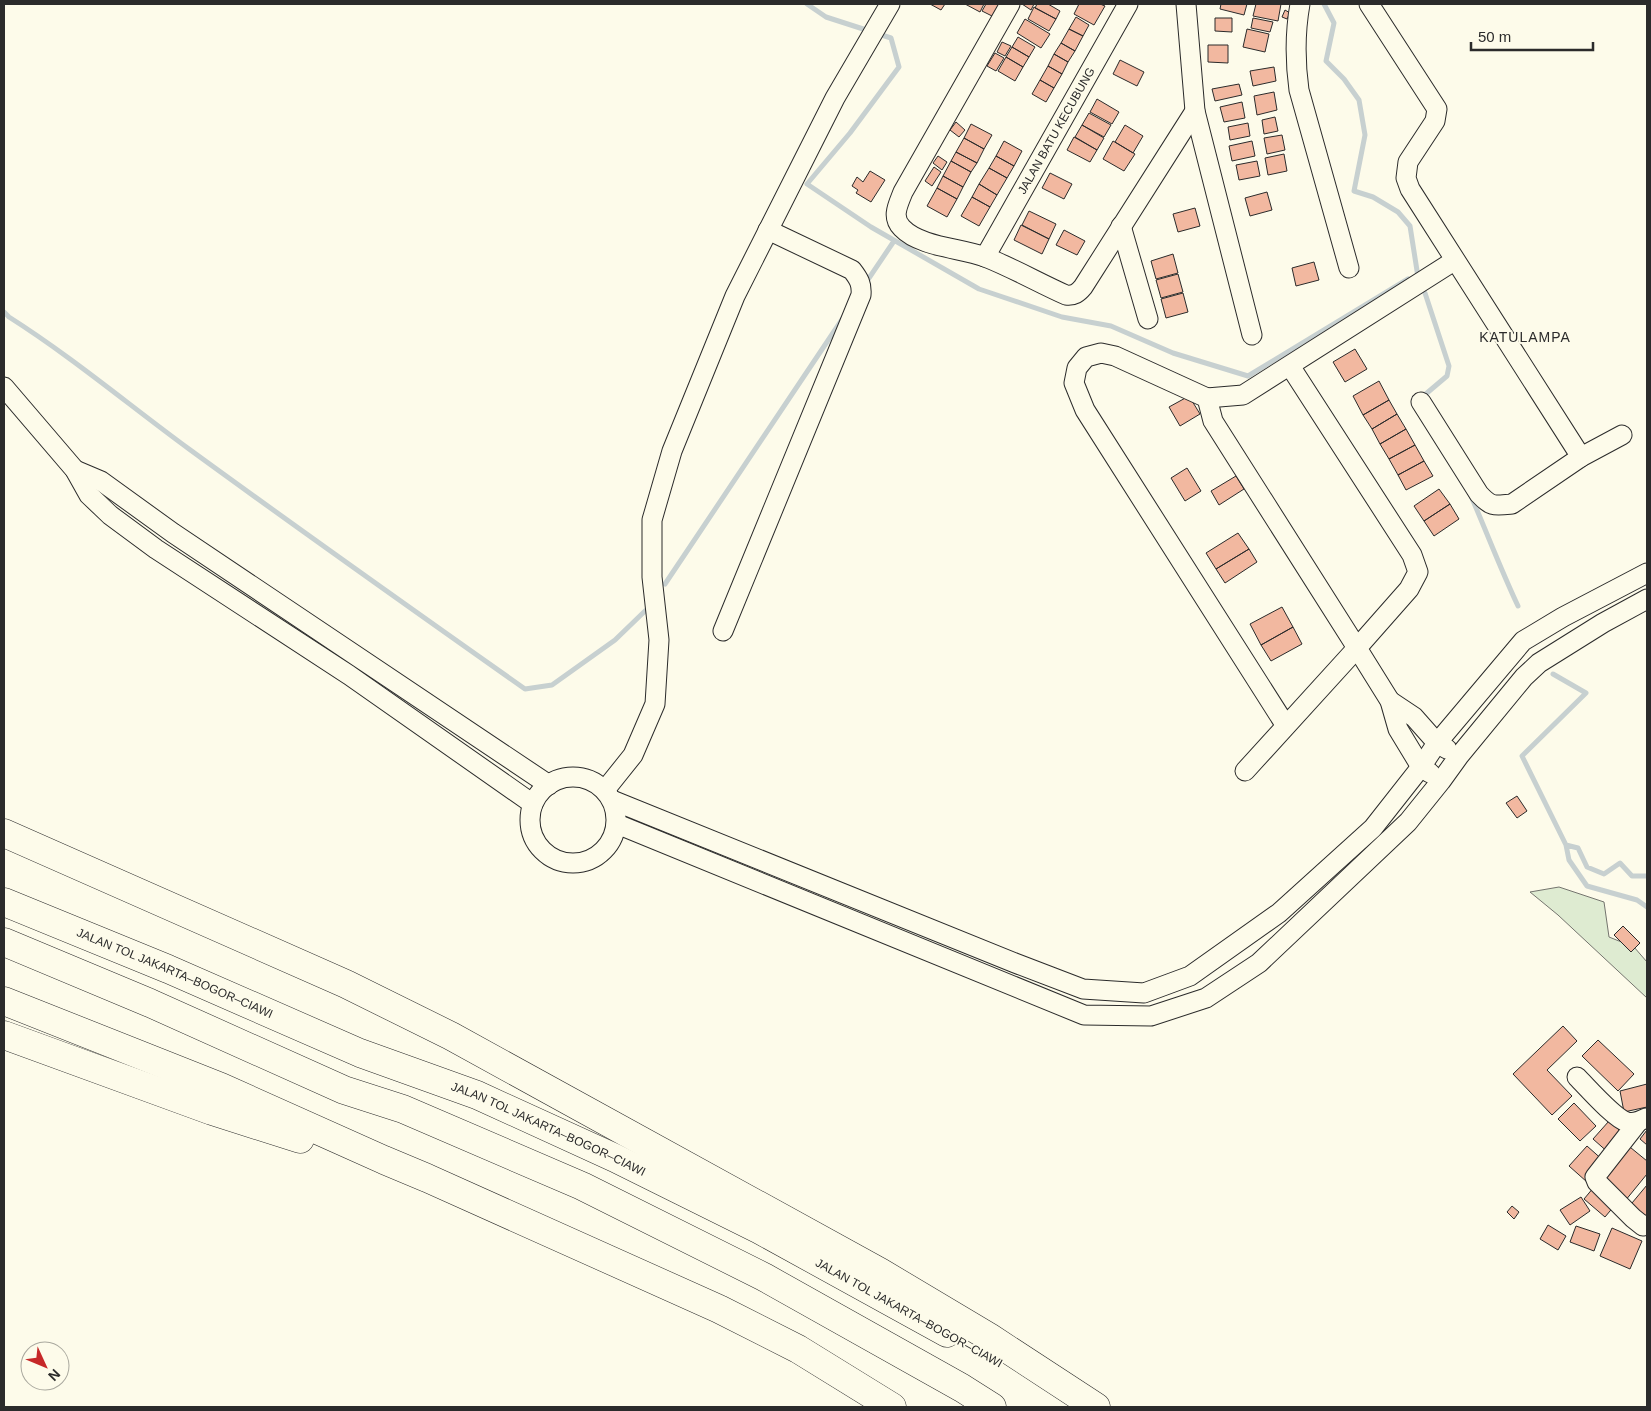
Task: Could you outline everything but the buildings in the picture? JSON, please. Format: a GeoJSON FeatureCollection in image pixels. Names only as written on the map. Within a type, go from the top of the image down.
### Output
{"type":"FeatureCollection","features":[{"type":"Feature","properties":{"kind":"highway"},"geometry":{"type":"LineString","coordinates":[[4,833],[346,984],[451,1036],[880,1272],[989,1336],[1096,1407]]}},
{"type":"Feature","properties":{"kind":"highway","name":"JALAN TOL JAKARTA–BOGOR–CIAWI"},"geometry":{"type":"LineString","coordinates":[[4,902],[168,969],[360,1053],[477,1095],[615,1158],[760,1230],[988,1356],[1069,1407]]}},
{"type":"Feature","properties":{"kind":"highway"},"geometry":{"type":"LineString","coordinates":[[4,942],[150,1003],[344,1090],[403,1109],[582,1186],[764,1277],[962,1388],[992,1407]]}},
{"type":"Feature","properties":{"kind":"highway"},"geometry":{"type":"LineString","coordinates":[[4,1001],[221,1087],[719,1309],[798,1348],[892,1407]]}},
{"type":"Feature","properties":{"kind":"highway"},"geometry":{"type":"LineString","coordinates":[[4,1035],[247,1122],[338,1151],[384,1160]]}},
{"type":"Feature","properties":{"kind":"street"},"geometry":{"type":"LineString","coordinates":[[609,795],[633,755],[655,704],[659,640],[652,577],[652,520],[669,460],[735,296],[835,98],[890,4]]}},
{"type":"Feature","properties":{"kind":"street"},"geometry":{"type":"LineString","coordinates":[[1010,4],[903,192],[896,208],[896,218],[902,228],[911,235],[985,257],[1066,295],[1072,296],[1083,287],[1195,111]]}},
{"type":"Feature","properties":{"kind":"street","name":"JALAN BATU KECUBUNG"},"geometry":{"type":"LineString","coordinates":[[985,257],[1128,4]]}},
{"type":"Feature","properties":{"kind":"street"},"geometry":{"type":"LineString","coordinates":[[1186,4],[1195,111],[1252,335]]}},
{"type":"Feature","properties":{"kind":"street"},"geometry":{"type":"LineString","coordinates":[[1300,4],[1296,38],[1296,65],[1299,90],[1349,268]]}},
{"type":"Feature","properties":{"kind":"street"},"geometry":{"type":"LineString","coordinates":[[1369,4],[1437,109],[1435,121],[1408,162],[1406,178],[1410,189],[1454,261],[1581,457]]}},
{"type":"Feature","properties":{"kind":"street"},"geometry":{"type":"LineString","coordinates":[[1121,226],[1148,318]]}},
{"type":"Feature","properties":{"kind":"street"},"geometry":{"type":"LineString","coordinates":[[723,631],[857,304],[862,287],[852,270],[768,230]]}},
{"type":"Feature","properties":{"kind":"street"},"geometry":{"type":"LineString","coordinates":[[1286,726],[1086,410],[1074,383],[1077,368],[1086,358],[1101,353],[1116,356],[1206,398],[1243,395],[1454,261]]}},
{"type":"Feature","properties":{"kind":"street"},"geometry":{"type":"LineString","coordinates":[[1245,770],[1409,589],[1418,572],[1412,556],[1290,366]]}},
{"type":"Feature","properties":{"kind":"street"},"geometry":{"type":"LineString","coordinates":[[4,387],[75,470],[89,495],[110,515],[156,549],[349,675],[533,804]]}},
{"type":"Feature","properties":{"kind":"street"},"geometry":{"type":"LineString","coordinates":[[1206,398],[1213,421],[1390,701],[1398,729],[1421,767],[1441,781]]}},
{"type":"Feature","properties":{"kind":"street"},"geometry":{"type":"LineString","coordinates":[[1422,402],[1479,494],[1488,504],[1512,504],[1581,457],[1622,435]]}},
{"type":"Feature","properties":{"kind":"street"},"geometry":{"type":"LineString","coordinates":[[75,470],[101,482],[173,533],[549,785]]}},
{"type":"Feature","properties":{"kind":"street"},"geometry":{"type":"LineString","coordinates":[[609,795],[616,812],[614,836],[607,847],[598,855],[587,861],[575,864],[563,862],[551,858],[534,840],[530,816],[533,804],[540,793],[559,779],[572,776],[590,780],[609,795],[1015,963],[1083,989],[1144,993],[1190,976],[1279,913],[1373,828],[1421,767],[1437,743],[1523,641],[1563,617],[1647,573]]}},
{"type":"Feature","properties":{"kind":"street"},"geometry":{"type":"LineString","coordinates":[[616,824],[1084,1015],[1151,1016],[1206,998],[1259,963],[1408,822],[1524,676],[1539,663],[1647,599]]}},
{"type":"Feature","properties":{"kind":"street"},"geometry":{"type":"LineString","coordinates":[[1506,660],[1524,676]]}},
{"type":"Feature","properties":{"kind":"street"},"geometry":{"type":"LineString","coordinates":[[1390,701],[1414,717],[1437,743],[1459,756]]}},
{"type":"Feature","properties":{"kind":"street"},"geometry":{"type":"LineString","coordinates":[[1006,984],[1015,963]]}},
{"type":"Feature","properties":{"kind":"street"},"geometry":{"type":"LineString","coordinates":[[1577,1077],[1619,1119],[1629,1123],[1642,1120]]}},
{"type":"Feature","properties":{"kind":"street"},"geometry":{"type":"LineString","coordinates":[[1642,1120],[1597,1172],[1595,1177],[1597,1182],[1633,1218],[1643,1226],[1647,1226]]}},
{"type":"Feature","properties":{"kind":"green space"},"geometry":{"type":"Polygon","coordinates":[[[1559,887],[1604,902],[1609,937],[1634,947],[1647,962],[1647,998],[1558,915],[1530,892],[1559,887]]]}},
{"type":"Feature","properties":{"kind":"waterway"},"geometry":{"type":"LineString","coordinates":[[807,4],[826,17],[891,38],[899,67],[850,133],[807,184],[871,227],[979,289],[1062,317],[1111,326],[1173,353],[1248,376],[1408,279]]}},
{"type":"Feature","properties":{"kind":"waterway"},"geometry":{"type":"LineString","coordinates":[[1324,4],[1334,23],[1326,61],[1344,79],[1359,100],[1365,135],[1354,191],[1373,197],[1398,212],[1410,226],[1418,277]]}},
{"type":"Feature","properties":{"kind":"waterway"},"geometry":{"type":"LineString","coordinates":[[865,284],[894,241]]}},
{"type":"Feature","properties":{"kind":"waterway"},"geometry":{"type":"LineString","coordinates":[[1421,398],[1447,376],[1449,366],[1425,293]]}},
{"type":"Feature","properties":{"kind":"waterway"},"geometry":{"type":"LineString","coordinates":[[4,312],[231,479],[525,689],[552,685],[615,640],[645,611]]}},
{"type":"Feature","properties":{"kind":"waterway"},"geometry":{"type":"LineString","coordinates":[[665,584],[843,318]]}},
{"type":"Feature","properties":{"kind":"waterway"},"geometry":{"type":"LineString","coordinates":[[1471,496],[1518,606]]}},
{"type":"Feature","properties":{"kind":"waterway"},"geometry":{"type":"LineString","coordinates":[[1553,674],[1586,693],[1522,756],[1566,845],[1569,860],[1587,886],[1637,900],[1647,907]]}},
{"type":"Feature","properties":{"kind":"waterway"},"geometry":{"type":"LineString","coordinates":[[1566,845],[1578,848],[1587,867],[1604,874],[1620,863],[1632,876],[1647,876]]}},
{"type":"Feature","properties":{"kind":"district","name":"KATULAMPA"},"geometry":{"type":"Point","coordinates":[1525,337]}}]}
